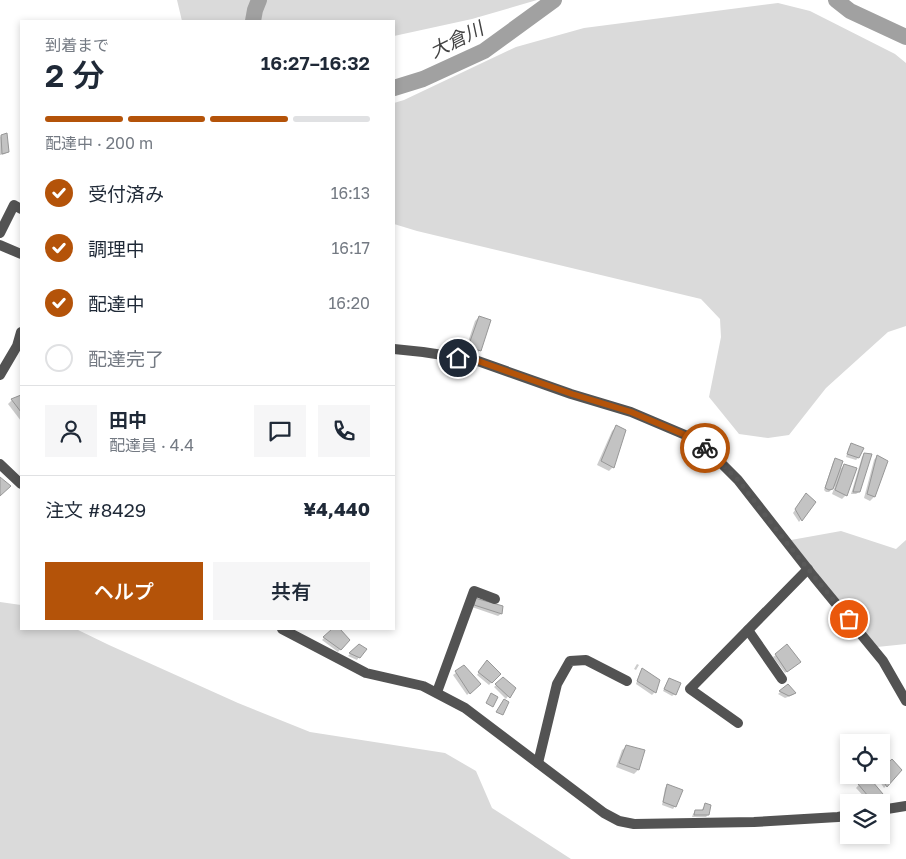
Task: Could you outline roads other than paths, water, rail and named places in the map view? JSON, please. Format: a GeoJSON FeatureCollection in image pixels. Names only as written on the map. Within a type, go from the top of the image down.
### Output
{"type":"FeatureCollection","features":[{"type":"Feature","properties":{"kind":"street"},"geometry":{"type":"LineString","coordinates":[[0,233],[14,205],[20,208]]}},
{"type":"Feature","properties":{"kind":"street"},"geometry":{"type":"LineString","coordinates":[[0,245],[20,254]]}},
{"type":"Feature","properties":{"kind":"street"},"geometry":{"type":"LineString","coordinates":[[0,375],[17,346],[20,336]]}},
{"type":"Feature","properties":{"kind":"street"},"geometry":{"type":"LineString","coordinates":[[395,349],[475,360],[572,394],[631,412],[690,437],[711,453],[738,480],[883,661],[906,701]]}},
{"type":"Feature","properties":{"kind":"street"},"geometry":{"type":"LineString","coordinates":[[0,464],[20,483]]}},
{"type":"Feature","properties":{"kind":"street"},"geometry":{"type":"LineString","coordinates":[[738,723],[690,689],[808,569]]}},
{"type":"Feature","properties":{"kind":"street"},"geometry":{"type":"LineString","coordinates":[[438,692],[474,591],[495,599]]}},
{"type":"Feature","properties":{"kind":"street"},"geometry":{"type":"LineString","coordinates":[[284,630],[366,673],[424,686],[438,692],[465,708],[604,813],[619,821],[634,824],[754,822],[840,817]]}},
{"type":"Feature","properties":{"kind":"street"},"geometry":{"type":"LineString","coordinates":[[748,630],[782,679]]}},
{"type":"Feature","properties":{"kind":"street"},"geometry":{"type":"LineString","coordinates":[[538,763],[557,684],[570,661],[586,660],[627,681]]}},
{"type":"Feature","properties":{"kind":"street"},"geometry":{"type":"LineString","coordinates":[[890,809],[906,806]]}},
{"type":"Feature","properties":{"kind":"waterway","name":"大倉川"},"geometry":{"type":"LineString","coordinates":[[253,20],[259,0]]}},
{"type":"Feature","properties":{"kind":"waterway","name":"大倉川"},"geometry":{"type":"LineString","coordinates":[[395,88],[423,79],[484,51],[554,0]]}},
{"type":"Feature","properties":{"kind":"waterway","name":"大倉川"},"geometry":{"type":"LineString","coordinates":[[836,0],[850,11],[906,37]]}}]}
